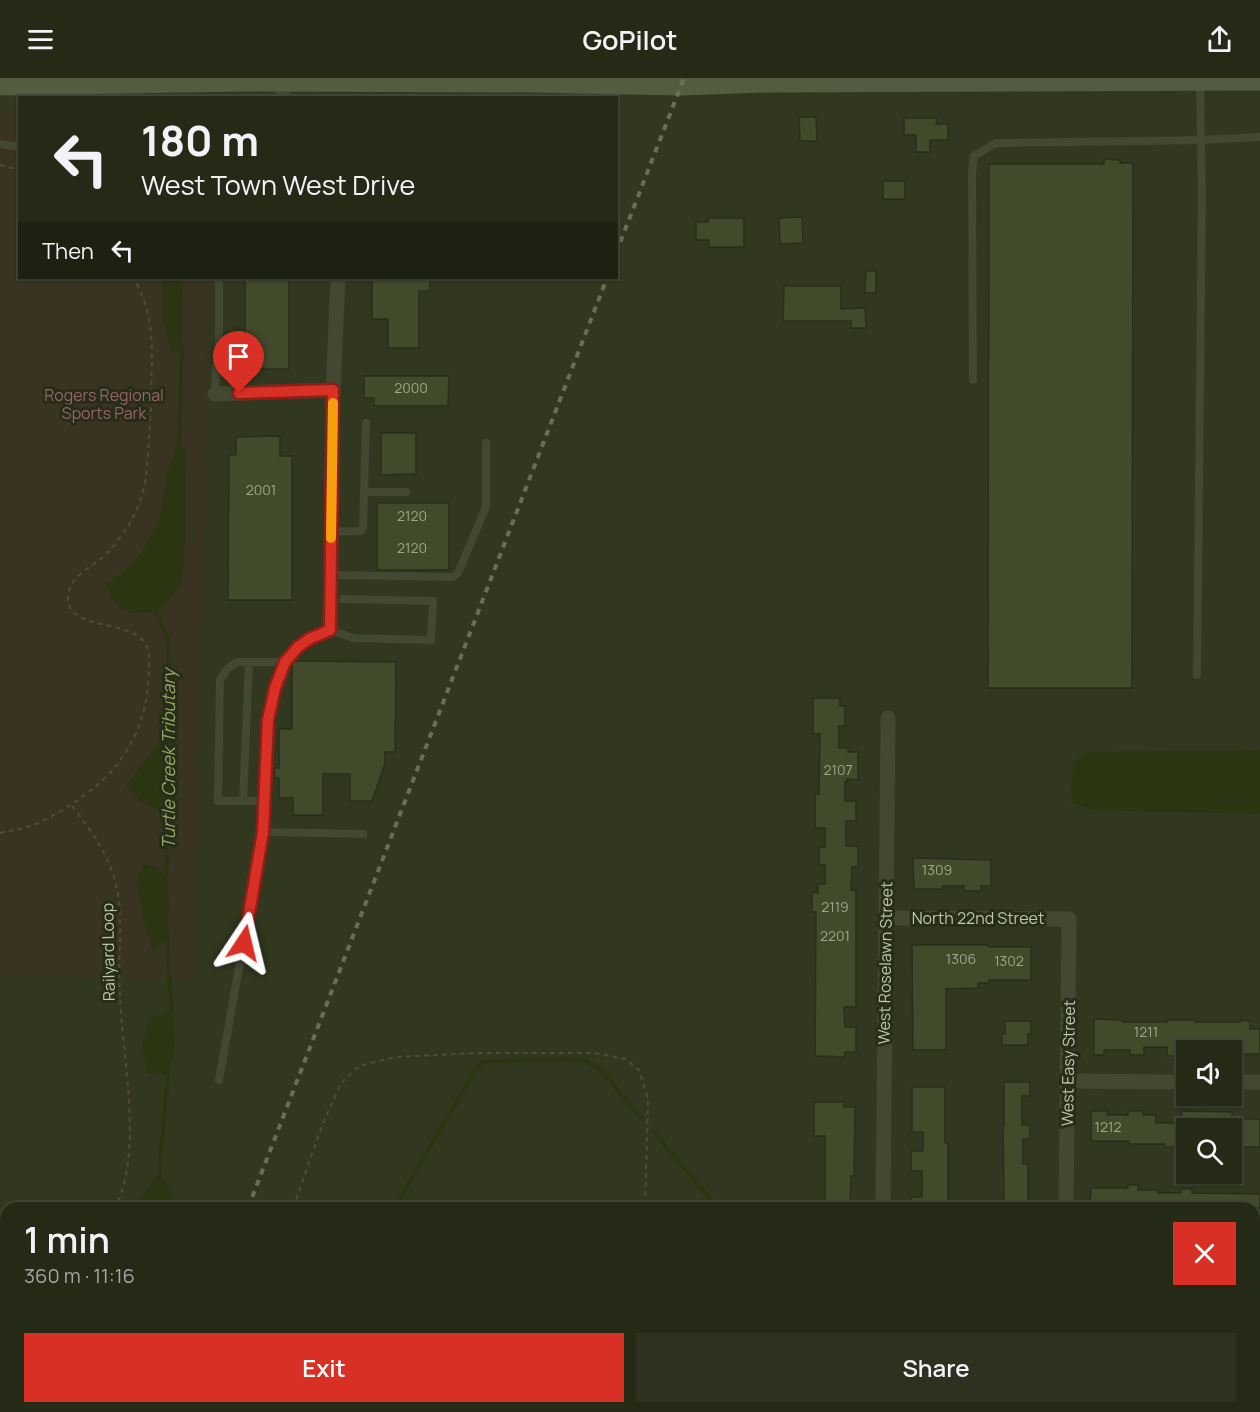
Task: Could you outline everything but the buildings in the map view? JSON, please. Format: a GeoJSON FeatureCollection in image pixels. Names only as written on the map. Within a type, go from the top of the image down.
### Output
{"type":"FeatureCollection","features":[{"type":"Feature","properties":{"kind":"main road"},"geometry":{"type":"LineString","coordinates":[[0,85],[25,81],[107,81],[132,87],[216,86],[282,89],[529,82],[681,85],[766,82],[1260,80]]}},
{"type":"Feature","properties":{"kind":"street"},"geometry":{"type":"LineString","coordinates":[[330,630],[333,390],[338,279]]}},
{"type":"Feature","properties":{"kind":"street"},"geometry":{"type":"LineString","coordinates":[[215,394],[333,390]]}},
{"type":"Feature","properties":{"kind":"street","name":"West Roselawn Street"},"geometry":{"type":"LineString","coordinates":[[883,1202],[888,718]]}},
{"type":"Feature","properties":{"kind":"street","name":"North 22nd Street"},"geometry":{"type":"LineString","coordinates":[[886,918],[1069,919]]}},
{"type":"Feature","properties":{"kind":"street","name":"West Easy Street"},"geometry":{"type":"LineString","coordinates":[[1066,1202],[1069,919]]}},
{"type":"Feature","properties":{"kind":"street"},"geometry":{"type":"LineString","coordinates":[[1068,1082],[1176,1082]]}},
{"type":"Feature","properties":{"kind":"street"},"geometry":{"type":"LineString","coordinates":[[1242,1082],[1260,1082]]}},
{"type":"Feature","properties":{"kind":"lane"},"geometry":{"type":"LineString","coordinates":[[1197,675],[1202,140],[1200,80]]}},
{"type":"Feature","properties":{"kind":"lane"},"geometry":{"type":"LineString","coordinates":[[973,380],[972,173],[974,156],[996,143],[1260,137]]}},
{"type":"Feature","properties":{"kind":"lane"},"geometry":{"type":"LineString","coordinates":[[0,144],[18,147]]}},
{"type":"Feature","properties":{"kind":"lane"},"geometry":{"type":"LineString","coordinates":[[215,394],[219,343],[219,279]]}},
{"type":"Feature","properties":{"kind":"lane"},"geometry":{"type":"LineString","coordinates":[[331,532],[360,531],[363,528],[366,423]]}},
{"type":"Feature","properties":{"kind":"lane"},"geometry":{"type":"LineString","coordinates":[[331,575],[453,577],[458,573],[486,507],[486,443]]}},
{"type":"Feature","properties":{"kind":"lane"},"geometry":{"type":"LineString","coordinates":[[365,492],[406,492]]}},
{"type":"Feature","properties":{"kind":"lane"},"geometry":{"type":"LineString","coordinates":[[219,1080],[263,832],[268,720],[275,688],[285,662],[298,647],[309,639],[330,630],[352,638],[431,640],[433,601],[343,599]]}},
{"type":"Feature","properties":{"kind":"lane"},"geometry":{"type":"LineString","coordinates":[[265,801],[218,801],[220,680],[228,668],[237,662],[285,662]]}},
{"type":"Feature","properties":{"kind":"lane"},"geometry":{"type":"LineString","coordinates":[[243,801],[249,662]]}},
{"type":"Feature","properties":{"kind":"lane"},"geometry":{"type":"LineString","coordinates":[[263,832],[363,834]]}},
{"type":"Feature","properties":{"kind":"path"},"geometry":{"type":"LineString","coordinates":[[0,165],[18,170]]}},
{"type":"Feature","properties":{"kind":"path"},"geometry":{"type":"LineString","coordinates":[[0,833],[27,827],[50,817],[93,788],[116,766],[131,741],[142,718],[148,695],[148,650],[144,642],[136,635],[121,628],[89,622],[70,608],[68,597],[75,579],[114,546],[126,530],[137,511],[145,485],[150,441],[152,345],[147,311],[134,279]]}},
{"type":"Feature","properties":{"kind":"path","name":"Railyard Loop"},"geometry":{"type":"LineString","coordinates":[[71,805],[98,841],[110,864],[117,888],[120,914],[120,996],[130,1115],[125,1179],[117,1202]]}},
{"type":"Feature","properties":{"kind":"path"},"geometry":{"type":"LineString","coordinates":[[295,1202],[340,1083],[359,1066],[396,1057],[476,1053],[595,1053],[626,1059],[639,1070],[648,1099],[645,1202]]}},
{"type":"Feature","properties":{"kind":"green space","name":"Rogers Regional Sports Park"},"geometry":{"type":"Polygon","coordinates":[[[0,112],[18,112],[18,279],[211,279],[193,979],[0,975],[0,112]]]}},
{"type":"Feature","properties":{"kind":"water"},"geometry":{"type":"Polygon","coordinates":[[[160,279],[183,279],[182,350],[172,352],[162,320],[160,279]]]}},
{"type":"Feature","properties":{"kind":"water"},"geometry":{"type":"Polygon","coordinates":[[[179,440],[186,451],[185,544],[181,584],[166,604],[156,612],[129,613],[111,599],[106,584],[126,570],[144,549],[160,518],[166,475],[179,440]]]}},
{"type":"Feature","properties":{"kind":"water"},"geometry":{"type":"Polygon","coordinates":[[[172,718],[175,733],[176,789],[168,815],[141,802],[126,785],[155,748],[164,728],[172,718]]]}},
{"type":"Feature","properties":{"kind":"water"},"geometry":{"type":"Polygon","coordinates":[[[1260,750],[1260,814],[1092,810],[1071,802],[1073,762],[1092,752],[1260,750]]]}},
{"type":"Feature","properties":{"kind":"water"},"geometry":{"type":"Polygon","coordinates":[[[144,864],[157,867],[166,877],[167,939],[153,952],[136,882],[144,864]]]}},
{"type":"Feature","properties":{"kind":"water"},"geometry":{"type":"Polygon","coordinates":[[[172,1012],[175,1044],[168,1075],[147,1073],[142,1045],[149,1018],[172,1012]]]}},
{"type":"Feature","properties":{"kind":"water"},"geometry":{"type":"Polygon","coordinates":[[[159,1173],[171,1189],[174,1202],[139,1202],[159,1173]]]}},
{"type":"Feature","properties":{"kind":"waterway","name":"Turtle Creek Tributary"},"geometry":{"type":"LineString","coordinates":[[179,444],[182,347]]}},
{"type":"Feature","properties":{"kind":"waterway","name":"Turtle Creek Tributary"},"geometry":{"type":"LineString","coordinates":[[157,609],[156,612],[168,639],[172,722]]}},
{"type":"Feature","properties":{"kind":"waterway","name":"Turtle Creek Tributary"},"geometry":{"type":"LineString","coordinates":[[168,811],[167,939],[172,1016]]}},
{"type":"Feature","properties":{"kind":"waterway"},"geometry":{"type":"LineString","coordinates":[[398,1202],[475,1071],[483,1062],[566,1059],[587,1061],[600,1069],[642,1119]]}},
{"type":"Feature","properties":{"kind":"waterway","name":"Turtle Creek Tributary"},"geometry":{"type":"LineString","coordinates":[[159,1177],[168,1071]]}},
{"type":"Feature","properties":{"kind":"waterway"},"geometry":{"type":"LineString","coordinates":[[653,1131],[713,1202]]}},
{"type":"Feature","properties":{"kind":"railway"},"geometry":{"type":"LineString","coordinates":[[618,248],[684,78]]}},
{"type":"Feature","properties":{"kind":"railway"},"geometry":{"type":"LineString","coordinates":[[250,1202],[607,279]]}},
{"type":"Feature","properties":{"kind":"slow traffic"},"geometry":{"type":"LineString","coordinates":[[331,538],[333,403]]}},
{"type":"Feature","properties":{"kind":"route"},"geometry":{"type":"LineString","coordinates":[[239,393],[333,390],[330,630],[309,639],[298,647],[285,662],[275,688],[268,720],[263,832],[244,943]]}}]}
